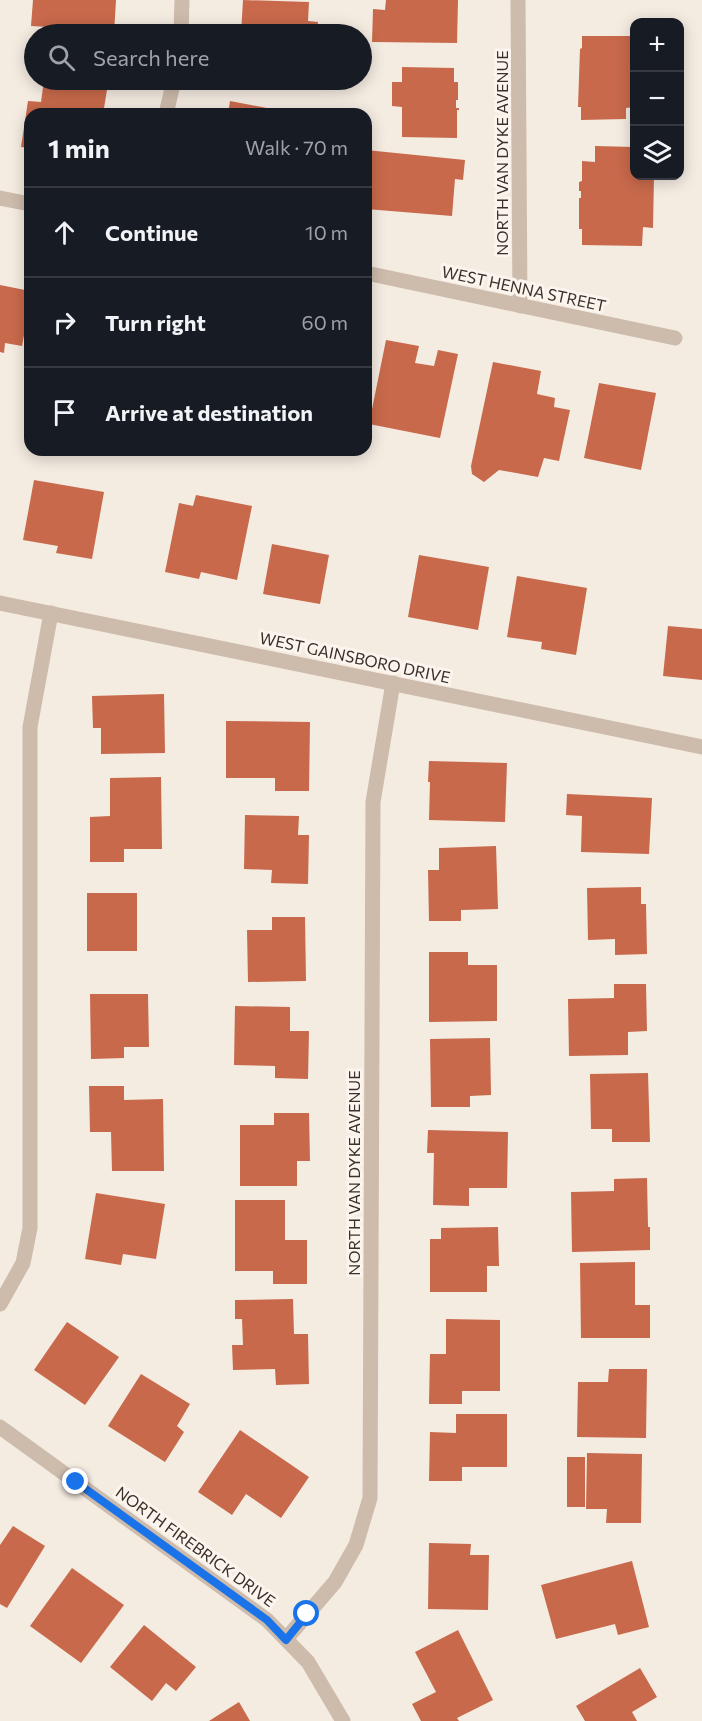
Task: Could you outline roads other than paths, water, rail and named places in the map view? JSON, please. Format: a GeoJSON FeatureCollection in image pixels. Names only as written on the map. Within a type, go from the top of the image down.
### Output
{"type":"FeatureCollection","features":[{"type":"Feature","properties":{"kind":"street"},"geometry":{"type":"LineString","coordinates":[[181,24],[182,0]]}},
{"type":"Feature","properties":{"kind":"street","name":"NORTH VAN DYKE AVENUE"},"geometry":{"type":"LineString","coordinates":[[518,0],[520,306]]}},
{"type":"Feature","properties":{"kind":"street"},"geometry":{"type":"LineString","coordinates":[[167,108],[172,90]]}},
{"type":"Feature","properties":{"kind":"street"},"geometry":{"type":"LineString","coordinates":[[0,198],[24,203]]}},
{"type":"Feature","properties":{"kind":"street","name":"WEST HENNA STREET"},"geometry":{"type":"LineString","coordinates":[[372,274],[675,338]]}},
{"type":"Feature","properties":{"kind":"street","name":"WEST GAINSBORO DRIVE"},"geometry":{"type":"LineString","coordinates":[[0,603],[702,747]]}},
{"type":"Feature","properties":{"kind":"street"},"geometry":{"type":"LineString","coordinates":[[0,1304],[23,1263],[30,1228],[30,727],[51,613]]}},
{"type":"Feature","properties":{"kind":"street","name":"NORTH VAN DYKE AVENUE"},"geometry":{"type":"LineString","coordinates":[[286,1640],[335,1582],[356,1545],[370,1498],[373,802],[393,683]]}},
{"type":"Feature","properties":{"kind":"street","name":"NORTH FIREBRICK DRIVE"},"geometry":{"type":"LineString","coordinates":[[0,1427],[267,1620],[308,1662],[343,1721]]}}]}
